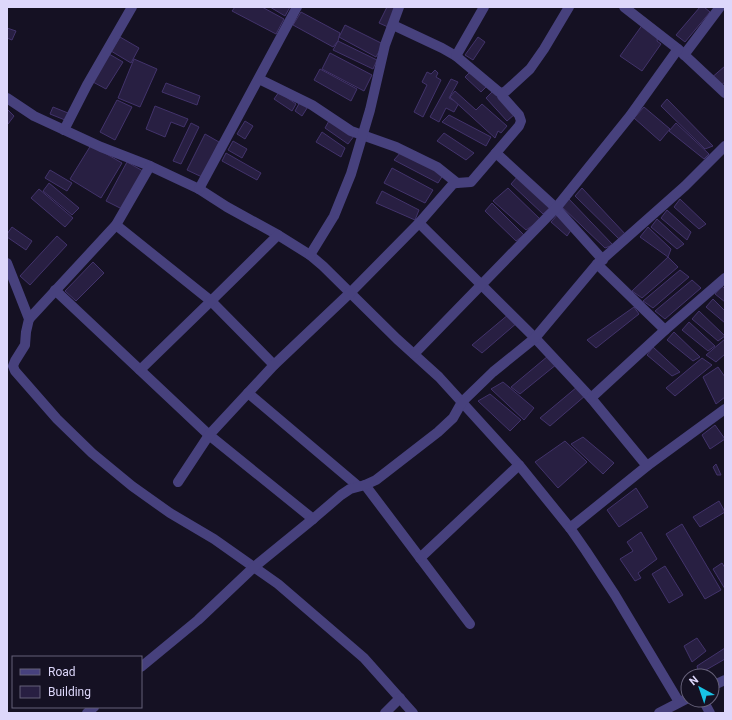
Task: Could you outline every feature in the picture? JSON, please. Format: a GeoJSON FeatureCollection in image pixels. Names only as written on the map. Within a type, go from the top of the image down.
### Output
{"type":"FeatureCollection","features":[{"type":"Feature","properties":{"kind":"street"},"geometry":{"type":"LineString","coordinates":[[64,130],[87,85],[132,7]]}},
{"type":"Feature","properties":{"kind":"street"},"geometry":{"type":"LineString","coordinates":[[199,189],[297,7]]}},
{"type":"Feature","properties":{"kind":"street"},"geometry":{"type":"LineString","coordinates":[[310,255],[334,216],[342,199],[363,136],[374,96],[385,45],[399,7]]}},
{"type":"Feature","properties":{"kind":"street"},"geometry":{"type":"LineString","coordinates":[[456,56],[484,7]]}},
{"type":"Feature","properties":{"kind":"street"},"geometry":{"type":"LineString","coordinates":[[502,93],[530,68],[544,49],[569,7]]}},
{"type":"Feature","properties":{"kind":"street"},"geometry":{"type":"LineString","coordinates":[[624,7],[681,52],[725,93]]}},
{"type":"Feature","properties":{"kind":"street"},"geometry":{"type":"LineString","coordinates":[[414,354],[556,208],[681,52],[720,7]]}},
{"type":"Feature","properties":{"kind":"street"},"geometry":{"type":"LineString","coordinates":[[178,482],[209,435],[274,365],[351,292],[419,223],[453,184],[472,182],[519,126],[521,121],[519,116],[502,96],[502,93],[456,56],[393,25]]}},
{"type":"Feature","properties":{"kind":"street"},"geometry":{"type":"LineString","coordinates":[[259,79],[306,102],[351,131],[396,147],[437,167],[457,183]]}},
{"type":"Feature","properties":{"kind":"street"},"geometry":{"type":"LineString","coordinates":[[7,98],[34,116],[101,147],[150,166],[199,189],[227,207],[278,235],[310,255],[323,266],[351,292],[377,320],[439,377],[519,465],[570,528],[680,694]]}},
{"type":"Feature","properties":{"kind":"street"},"geometry":{"type":"LineString","coordinates":[[142,666],[198,620],[254,567],[341,494],[350,488],[361,486],[376,480],[438,432],[453,418],[462,402],[493,372],[535,338],[600,262],[685,186],[725,146]]}},
{"type":"Feature","properties":{"kind":"street"},"geometry":{"type":"LineString","coordinates":[[496,153],[556,208],[600,262],[665,330]]}},
{"type":"Feature","properties":{"kind":"street"},"geometry":{"type":"LineString","coordinates":[[7,377],[25,345],[29,319],[116,225],[150,166]]}},
{"type":"Feature","properties":{"kind":"street"},"geometry":{"type":"LineString","coordinates":[[419,223],[535,338],[591,398],[647,466]]}},
{"type":"Feature","properties":{"kind":"street"},"geometry":{"type":"LineString","coordinates":[[116,225],[212,301],[274,365]]}},
{"type":"Feature","properties":{"kind":"street"},"geometry":{"type":"LineString","coordinates":[[140,370],[278,235]]}},
{"type":"Feature","properties":{"kind":"street"},"geometry":{"type":"LineString","coordinates":[[7,263],[29,319]]}},
{"type":"Feature","properties":{"kind":"street"},"geometry":{"type":"LineString","coordinates":[[591,398],[665,330],[725,278]]}},
{"type":"Feature","properties":{"kind":"street"},"geometry":{"type":"LineString","coordinates":[[55,290],[209,435],[313,519]]}},
{"type":"Feature","properties":{"kind":"street"},"geometry":{"type":"LineString","coordinates":[[14,366],[15,371],[57,419],[92,453],[132,486],[170,513],[214,540],[278,584],[364,658],[413,713]]}},
{"type":"Feature","properties":{"kind":"street"},"geometry":{"type":"LineString","coordinates":[[248,393],[361,486],[420,558],[470,624]]}},
{"type":"Feature","properties":{"kind":"street"},"geometry":{"type":"LineString","coordinates":[[570,528],[647,466],[725,409]]}},
{"type":"Feature","properties":{"kind":"street"},"geometry":{"type":"LineString","coordinates":[[420,558],[519,465]]}},
{"type":"Feature","properties":{"kind":"street"},"geometry":{"type":"LineString","coordinates":[[385,713],[400,698]]}},
{"type":"Feature","properties":{"kind":"street"},"geometry":{"type":"LineString","coordinates":[[659,713],[680,702]]}},
{"type":"Feature","properties":{"kind":"building"},"geometry":{"type":"Polygon","coordinates":[[[235,7],[262,7],[284,19],[276,34],[232,11],[235,7]]]}},
{"type":"Feature","properties":{"kind":"building"},"geometry":{"type":"Polygon","coordinates":[[[270,7],[290,7],[285,16],[270,7]]]}},
{"type":"Feature","properties":{"kind":"building"},"geometry":{"type":"Polygon","coordinates":[[[387,7],[396,7],[388,27],[379,23],[387,7]]]}},
{"type":"Feature","properties":{"kind":"building"},"geometry":{"type":"Polygon","coordinates":[[[700,7],[704,7],[710,12],[685,42],[676,35],[700,7]]]}},
{"type":"Feature","properties":{"kind":"building"},"geometry":{"type":"Polygon","coordinates":[[[301,12],[340,33],[338,41],[333,47],[293,25],[301,12]]]}},
{"type":"Feature","properties":{"kind":"building"},"geometry":{"type":"Polygon","coordinates":[[[643,24],[658,35],[657,41],[661,44],[642,71],[620,56],[643,24]]]}},
{"type":"Feature","properties":{"kind":"building"},"geometry":{"type":"Polygon","coordinates":[[[345,25],[383,44],[376,57],[339,37],[345,25]]]}},
{"type":"Feature","properties":{"kind":"building"},"geometry":{"type":"Polygon","coordinates":[[[7,28],[16,31],[12,40],[7,38],[7,28]]]}},
{"type":"Feature","properties":{"kind":"building"},"geometry":{"type":"Polygon","coordinates":[[[120,37],[139,48],[131,63],[111,51],[120,37]]]}},
{"type":"Feature","properties":{"kind":"building"},"geometry":{"type":"Polygon","coordinates":[[[478,37],[485,42],[473,60],[465,55],[478,37]]]}},
{"type":"Feature","properties":{"kind":"building"},"geometry":{"type":"Polygon","coordinates":[[[338,41],[377,60],[373,69],[333,50],[338,41]]]}},
{"type":"Feature","properties":{"kind":"building"},"geometry":{"type":"Polygon","coordinates":[[[330,53],[372,75],[364,91],[322,69],[330,53]]]}},
{"type":"Feature","properties":{"kind":"building"},"geometry":{"type":"Polygon","coordinates":[[[109,54],[123,62],[106,89],[93,82],[109,54]]]}},
{"type":"Feature","properties":{"kind":"building"},"geometry":{"type":"Polygon","coordinates":[[[134,59],[157,69],[140,107],[118,98],[134,59]]]}},
{"type":"Feature","properties":{"kind":"building"},"geometry":{"type":"Polygon","coordinates":[[[725,66],[725,82],[720,86],[710,79],[725,66]]]}},
{"type":"Feature","properties":{"kind":"building"},"geometry":{"type":"Polygon","coordinates":[[[320,69],[357,89],[351,101],[314,80],[320,69]]]}},
{"type":"Feature","properties":{"kind":"building"},"geometry":{"type":"Polygon","coordinates":[[[435,70],[438,73],[436,77],[441,80],[423,117],[414,112],[427,85],[422,82],[427,72],[431,74],[435,70]]]}},
{"type":"Feature","properties":{"kind":"building"},"geometry":{"type":"Polygon","coordinates":[[[471,71],[487,86],[481,92],[465,77],[471,71]]]}},
{"type":"Feature","properties":{"kind":"building"},"geometry":{"type":"Polygon","coordinates":[[[451,79],[458,82],[449,98],[459,103],[454,112],[446,108],[439,122],[430,117],[451,79]]]}},
{"type":"Feature","properties":{"kind":"building"},"geometry":{"type":"Polygon","coordinates":[[[166,83],[200,96],[197,105],[162,92],[166,83]]]}},
{"type":"Feature","properties":{"kind":"building"},"geometry":{"type":"Polygon","coordinates":[[[494,90],[515,114],[507,121],[486,98],[494,90]]]}},
{"type":"Feature","properties":{"kind":"building"},"geometry":{"type":"Polygon","coordinates":[[[455,91],[476,110],[482,104],[507,126],[501,133],[498,131],[495,138],[450,97],[455,91]]]}},
{"type":"Feature","properties":{"kind":"building"},"geometry":{"type":"Polygon","coordinates":[[[279,92],[296,104],[292,111],[274,99],[279,92]]]}},
{"type":"Feature","properties":{"kind":"building"},"geometry":{"type":"Polygon","coordinates":[[[667,99],[713,146],[705,149],[661,106],[667,99]]]}},
{"type":"Feature","properties":{"kind":"building"},"geometry":{"type":"Polygon","coordinates":[[[117,100],[132,107],[115,140],[100,132],[117,100]]]}},
{"type":"Feature","properties":{"kind":"building"},"geometry":{"type":"Polygon","coordinates":[[[301,100],[309,105],[302,116],[295,111],[301,100]]]}},
{"type":"Feature","properties":{"kind":"building"},"geometry":{"type":"Polygon","coordinates":[[[155,106],[188,119],[184,127],[171,122],[165,137],[146,129],[155,106]]]}},
{"type":"Feature","properties":{"kind":"building"},"geometry":{"type":"Polygon","coordinates":[[[53,107],[68,113],[65,120],[50,114],[53,107]]]}},
{"type":"Feature","properties":{"kind":"building"},"geometry":{"type":"Polygon","coordinates":[[[644,107],[670,129],[660,141],[634,118],[644,107]]]}},
{"type":"Feature","properties":{"kind":"building"},"geometry":{"type":"Polygon","coordinates":[[[7,109],[14,116],[8,124],[7,123],[7,109]]]}},
{"type":"Feature","properties":{"kind":"building"},"geometry":{"type":"Polygon","coordinates":[[[449,115],[491,137],[486,146],[442,122],[449,115]]]}},
{"type":"Feature","properties":{"kind":"building"},"geometry":{"type":"Polygon","coordinates":[[[330,119],[354,136],[348,144],[325,128],[330,119]]]}},
{"type":"Feature","properties":{"kind":"building"},"geometry":{"type":"Polygon","coordinates":[[[245,121],[253,126],[245,139],[237,134],[245,121]]]}},
{"type":"Feature","properties":{"kind":"building"},"geometry":{"type":"Polygon","coordinates":[[[191,123],[199,127],[181,164],[173,161],[191,123]]]}},
{"type":"Feature","properties":{"kind":"building"},"geometry":{"type":"Polygon","coordinates":[[[676,123],[709,154],[704,159],[669,131],[676,123]]]}},
{"type":"Feature","properties":{"kind":"building"},"geometry":{"type":"Polygon","coordinates":[[[322,132],[345,148],[341,157],[316,142],[322,132]]]}},
{"type":"Feature","properties":{"kind":"building"},"geometry":{"type":"Polygon","coordinates":[[[444,133],[474,153],[466,160],[437,141],[444,133]]]}},
{"type":"Feature","properties":{"kind":"building"},"geometry":{"type":"Polygon","coordinates":[[[205,134],[219,142],[202,177],[187,170],[205,134]]]}},
{"type":"Feature","properties":{"kind":"building"},"geometry":{"type":"Polygon","coordinates":[[[233,141],[247,149],[242,158],[228,150],[233,141]]]}},
{"type":"Feature","properties":{"kind":"building"},"geometry":{"type":"Polygon","coordinates":[[[91,145],[122,163],[101,198],[70,179],[91,145]]]}},
{"type":"Feature","properties":{"kind":"building"},"geometry":{"type":"Polygon","coordinates":[[[401,152],[443,175],[438,183],[394,160],[401,152]]]}},
{"type":"Feature","properties":{"kind":"building"},"geometry":{"type":"Polygon","coordinates":[[[226,153],[261,173],[257,180],[222,161],[226,153]]]}},
{"type":"Feature","properties":{"kind":"building"},"geometry":{"type":"Polygon","coordinates":[[[127,162],[143,171],[122,209],[106,201],[127,162]]]}},
{"type":"Feature","properties":{"kind":"building"},"geometry":{"type":"Polygon","coordinates":[[[392,168],[433,190],[425,203],[384,183],[392,168]]]}},
{"type":"Feature","properties":{"kind":"building"},"geometry":{"type":"Polygon","coordinates":[[[50,170],[72,183],[67,191],[45,178],[50,170]]]}},
{"type":"Feature","properties":{"kind":"building"},"geometry":{"type":"Polygon","coordinates":[[[518,176],[551,207],[543,214],[511,184],[518,176]]]}},
{"type":"Feature","properties":{"kind":"building"},"geometry":{"type":"Polygon","coordinates":[[[49,183],[79,208],[72,215],[43,191],[49,183]]]}},
{"type":"Feature","properties":{"kind":"building"},"geometry":{"type":"Polygon","coordinates":[[[508,188],[541,220],[526,230],[493,201],[508,188]]]}},
{"type":"Feature","properties":{"kind":"building"},"geometry":{"type":"Polygon","coordinates":[[[582,188],[627,236],[619,239],[575,196],[582,188]]]}},
{"type":"Feature","properties":{"kind":"building"},"geometry":{"type":"Polygon","coordinates":[[[39,189],[73,218],[65,227],[31,198],[39,189]]]}},
{"type":"Feature","properties":{"kind":"building"},"geometry":{"type":"Polygon","coordinates":[[[382,191],[419,210],[415,220],[376,203],[382,191]]]}},
{"type":"Feature","properties":{"kind":"building"},"geometry":{"type":"Polygon","coordinates":[[[568,198],[613,245],[605,248],[561,206],[568,198]]]}},
{"type":"Feature","properties":{"kind":"building"},"geometry":{"type":"Polygon","coordinates":[[[680,199],[706,224],[699,229],[674,207],[680,199]]]}},
{"type":"Feature","properties":{"kind":"building"},"geometry":{"type":"Polygon","coordinates":[[[492,203],[524,235],[516,241],[485,211],[492,203]]]}},
{"type":"Feature","properties":{"kind":"building"},"geometry":{"type":"Polygon","coordinates":[[[667,210],[691,232],[687,240],[661,218],[667,210]]]}},
{"type":"Feature","properties":{"kind":"building"},"geometry":{"type":"Polygon","coordinates":[[[558,214],[571,230],[567,236],[551,222],[558,214]]]}},
{"type":"Feature","properties":{"kind":"building"},"geometry":{"type":"Polygon","coordinates":[[[657,219],[684,244],[677,249],[651,227],[657,219]]]}},
{"type":"Feature","properties":{"kind":"building"},"geometry":{"type":"Polygon","coordinates":[[[12,227],[32,241],[26,250],[7,237],[7,234],[12,227]]]}},
{"type":"Feature","properties":{"kind":"building"},"geometry":{"type":"Polygon","coordinates":[[[648,227],[671,249],[668,257],[640,237],[648,227]]]}},
{"type":"Feature","properties":{"kind":"building"},"geometry":{"type":"Polygon","coordinates":[[[57,236],[67,245],[30,285],[20,276],[57,236]]]}},
{"type":"Feature","properties":{"kind":"building"},"geometry":{"type":"Polygon","coordinates":[[[668,257],[678,267],[642,298],[632,291],[668,257]]]}},
{"type":"Feature","properties":{"kind":"building"},"geometry":{"type":"Polygon","coordinates":[[[93,262],[104,273],[76,301],[65,291],[93,262]]]}},
{"type":"Feature","properties":{"kind":"building"},"geometry":{"type":"Polygon","coordinates":[[[680,270],[689,277],[653,308],[643,301],[680,270]]]}},
{"type":"Feature","properties":{"kind":"building"},"geometry":{"type":"Polygon","coordinates":[[[692,280],[701,288],[665,319],[655,311],[692,280]]]}},
{"type":"Feature","properties":{"kind":"building"},"geometry":{"type":"Polygon","coordinates":[[[722,286],[725,289],[725,302],[715,294],[722,286]]]}},
{"type":"Feature","properties":{"kind":"building"},"geometry":{"type":"Polygon","coordinates":[[[713,299],[725,311],[725,323],[706,307],[713,299]]]}},
{"type":"Feature","properties":{"kind":"building"},"geometry":{"type":"Polygon","coordinates":[[[634,307],[639,314],[596,348],[587,340],[634,307]]]}},
{"type":"Feature","properties":{"kind":"building"},"geometry":{"type":"Polygon","coordinates":[[[699,311],[725,336],[718,341],[692,319],[699,311]]]}},
{"type":"Feature","properties":{"kind":"building"},"geometry":{"type":"Polygon","coordinates":[[[509,314],[518,322],[482,353],[472,345],[509,314]]]}},
{"type":"Feature","properties":{"kind":"building"},"geometry":{"type":"Polygon","coordinates":[[[689,322],[715,346],[708,351],[682,330],[689,322]]]}},
{"type":"Feature","properties":{"kind":"building"},"geometry":{"type":"Polygon","coordinates":[[[674,332],[700,357],[693,361],[667,340],[674,332]]]}},
{"type":"Feature","properties":{"kind":"building"},"geometry":{"type":"Polygon","coordinates":[[[725,339],[725,354],[716,362],[706,355],[725,339]]]}},
{"type":"Feature","properties":{"kind":"building"},"geometry":{"type":"Polygon","coordinates":[[[653,347],[680,372],[672,376],[647,355],[653,347]]]}},
{"type":"Feature","properties":{"kind":"building"},"geometry":{"type":"Polygon","coordinates":[[[548,356],[557,364],[520,394],[511,387],[548,356]]]}},
{"type":"Feature","properties":{"kind":"building"},"geometry":{"type":"Polygon","coordinates":[[[702,358],[712,365],[675,396],[666,388],[702,358]]]}},
{"type":"Feature","properties":{"kind":"building"},"geometry":{"type":"Polygon","coordinates":[[[718,367],[725,377],[725,397],[716,404],[703,377],[718,367]]]}},
{"type":"Feature","properties":{"kind":"building"},"geometry":{"type":"Polygon","coordinates":[[[503,382],[534,408],[524,420],[491,389],[503,382]]]}},
{"type":"Feature","properties":{"kind":"building"},"geometry":{"type":"Polygon","coordinates":[[[577,387],[586,395],[550,426],[540,418],[577,387]]]}},
{"type":"Feature","properties":{"kind":"building"},"geometry":{"type":"Polygon","coordinates":[[[490,394],[521,420],[510,431],[478,401],[490,394]]]}},
{"type":"Feature","properties":{"kind":"building"},"geometry":{"type":"Polygon","coordinates":[[[715,425],[725,439],[710,449],[702,435],[715,425]]]}},
{"type":"Feature","properties":{"kind":"building"},"geometry":{"type":"Polygon","coordinates":[[[583,437],[614,463],[603,474],[571,444],[583,437]]]}},
{"type":"Feature","properties":{"kind":"building"},"geometry":{"type":"Polygon","coordinates":[[[565,441],[587,462],[558,488],[535,462],[565,441]]]}},
{"type":"Feature","properties":{"kind":"building"},"geometry":{"type":"Polygon","coordinates":[[[716,464],[721,475],[717,475],[713,467],[716,464]]]}},
{"type":"Feature","properties":{"kind":"building"},"geometry":{"type":"Polygon","coordinates":[[[636,488],[648,507],[619,527],[607,510],[636,488]]]}},
{"type":"Feature","properties":{"kind":"building"},"geometry":{"type":"Polygon","coordinates":[[[719,501],[725,512],[700,527],[693,517],[719,501]]]}},
{"type":"Feature","properties":{"kind":"building"},"geometry":{"type":"Polygon","coordinates":[[[682,524],[721,590],[705,599],[666,534],[682,524]]]}},
{"type":"Feature","properties":{"kind":"building"},"geometry":{"type":"Polygon","coordinates":[[[641,532],[657,559],[638,573],[641,578],[635,581],[620,559],[633,551],[627,542],[641,532]]]}},
{"type":"Feature","properties":{"kind":"building"},"geometry":{"type":"Polygon","coordinates":[[[722,563],[725,568],[725,589],[713,569],[722,563]]]}},
{"type":"Feature","properties":{"kind":"building"},"geometry":{"type":"Polygon","coordinates":[[[665,566],[683,595],[669,603],[652,574],[665,566]]]}},
{"type":"Feature","properties":{"kind":"building"},"geometry":{"type":"Polygon","coordinates":[[[697,638],[706,651],[692,662],[684,646],[697,638]]]}},
{"type":"Feature","properties":{"kind":"building"},"geometry":{"type":"Polygon","coordinates":[[[725,648],[725,659],[709,668],[698,668],[697,666],[725,648]]]}}]}
